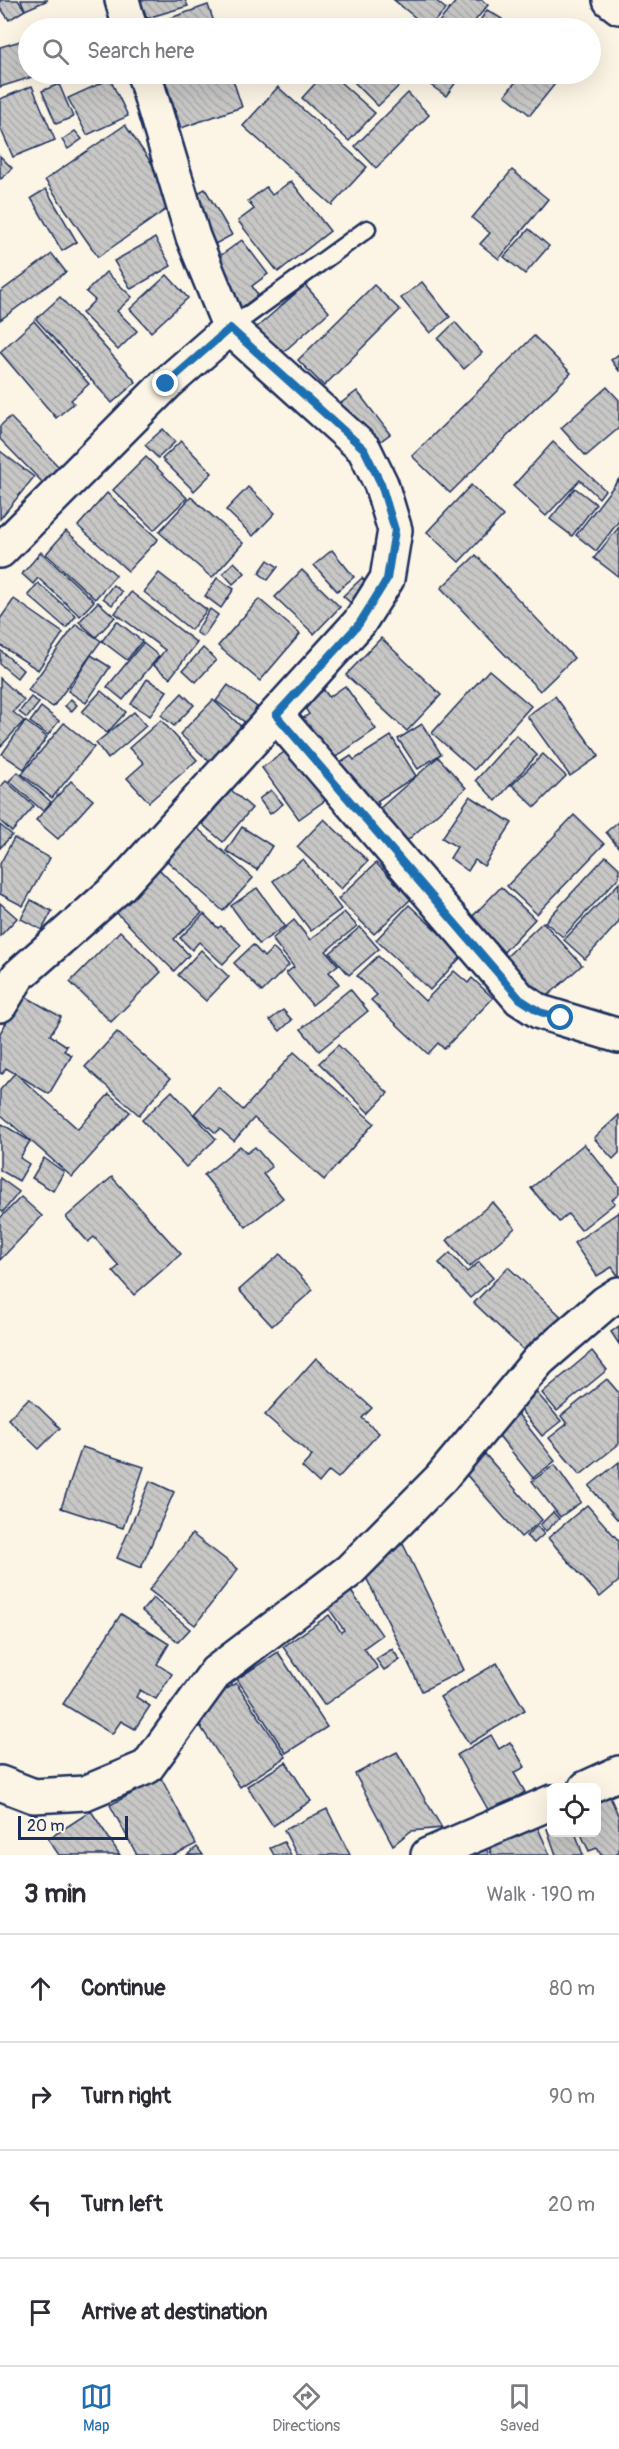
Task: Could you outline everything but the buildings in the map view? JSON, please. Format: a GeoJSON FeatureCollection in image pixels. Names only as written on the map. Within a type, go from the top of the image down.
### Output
{"type":"FeatureCollection","features":[{"type":"Feature","properties":{"kind":"street"},"geometry":{"type":"LineString","coordinates":[[122,0],[127,18]]}},
{"type":"Feature","properties":{"kind":"street"},"geometry":{"type":"LineString","coordinates":[[610,0],[619,6]]}},
{"type":"Feature","properties":{"kind":"street"},"geometry":{"type":"LineString","coordinates":[[0,1005],[18,976],[121,885],[359,624],[387,579],[395,530],[381,484],[364,449],[230,328],[193,237],[147,84]]}},
{"type":"Feature","properties":{"kind":"street"},"geometry":{"type":"LineString","coordinates":[[0,552],[166,384],[230,328]]}},
{"type":"Feature","properties":{"kind":"street"},"geometry":{"type":"LineString","coordinates":[[276,715],[520,999],[540,1012],[619,1036]]}},
{"type":"Feature","properties":{"kind":"street"},"geometry":{"type":"LineString","coordinates":[[0,1783],[34,1796],[85,1793],[147,1767],[216,1672],[349,1571],[441,1478],[539,1360],[605,1303],[619,1294]]}},
{"type":"Feature","properties":{"kind":"street"},"geometry":{"type":"LineString","coordinates":[[597,1783],[619,1773]]}},
{"type":"Feature","properties":{"kind":"street"},"geometry":{"type":"LineString","coordinates":[[428,1855],[547,1804]]}},
{"type":"Feature","properties":{"kind":"lane"},"geometry":{"type":"LineString","coordinates":[[230,328],[367,229]]}},
{"type":"Feature","properties":{"kind":"route"},"geometry":{"type":"LineString","coordinates":[[166,384],[230,328],[364,449],[381,484],[395,530],[387,579],[359,624],[276,715],[520,999],[540,1012],[561,1018]]}}]}
